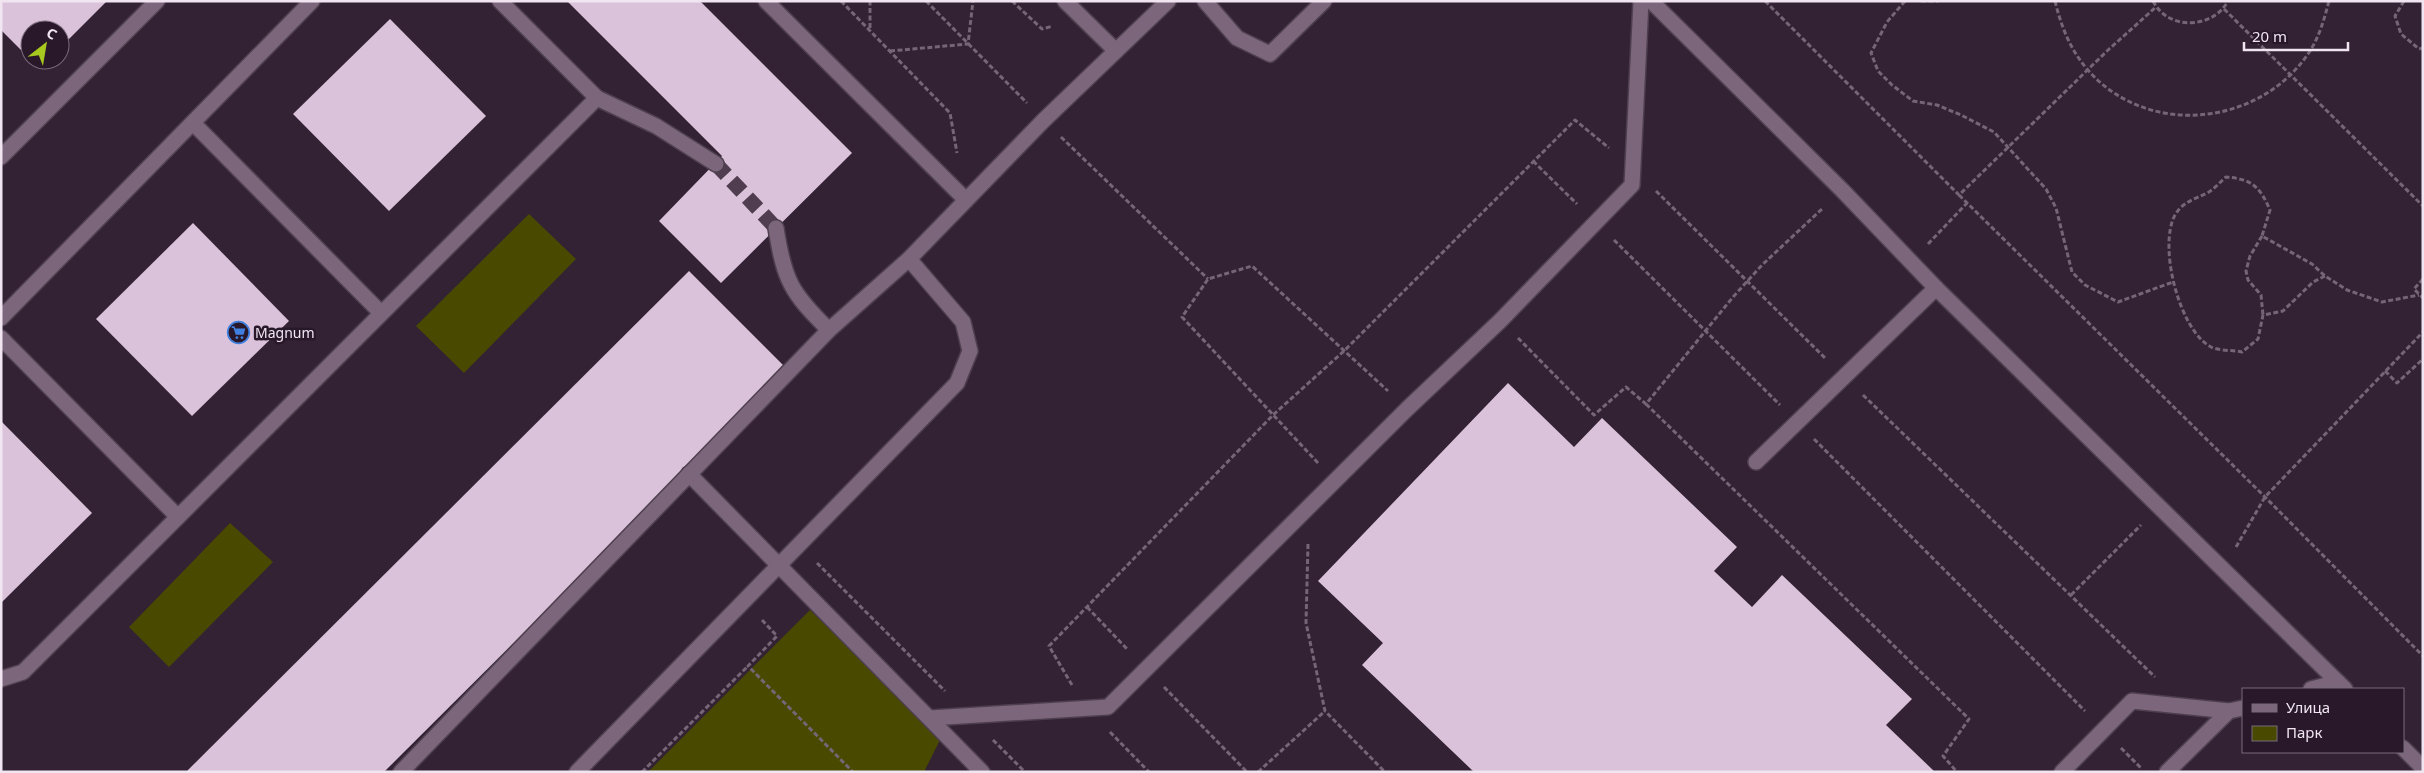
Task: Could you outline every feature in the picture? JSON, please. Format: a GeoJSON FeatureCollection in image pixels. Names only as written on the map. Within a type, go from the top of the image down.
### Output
{"type":"FeatureCollection","features":[{"type":"Feature","properties":{"kind":"lane"},"geometry":{"type":"LineString","coordinates":[[3,152],[157,1]]}},
{"type":"Feature","properties":{"kind":"lane"},"geometry":{"type":"LineString","coordinates":[[1,318],[312,1]]}},
{"type":"Feature","properties":{"kind":"lane"},"geometry":{"type":"LineString","coordinates":[[500,1],[597,98],[656,126],[716,164]]}},
{"type":"Feature","properties":{"kind":"lane"},"geometry":{"type":"LineString","coordinates":[[766,1],[966,200]]}},
{"type":"Feature","properties":{"kind":"lane"},"geometry":{"type":"LineString","coordinates":[[1065,1],[1116,51]]}},
{"type":"Feature","properties":{"kind":"lane"},"geometry":{"type":"LineString","coordinates":[[401,772],[829,330],[909,259],[1044,120],[1168,1]]}},
{"type":"Feature","properties":{"kind":"lane"},"geometry":{"type":"LineString","coordinates":[[1205,1],[1237,38],[1270,54],[1324,1]]}},
{"type":"Feature","properties":{"kind":"lane"},"geometry":{"type":"LineString","coordinates":[[930,718],[1108,707],[1408,409],[1500,321],[1632,185],[1641,1]]}},
{"type":"Feature","properties":{"kind":"lane"},"geometry":{"type":"LineString","coordinates":[[1651,1],[1842,190],[1936,288],[2342,686]]}},
{"type":"Feature","properties":{"kind":"lane"},"geometry":{"type":"LineString","coordinates":[[1,679],[23,672],[597,98]]}},
{"type":"Feature","properties":{"kind":"lane"},"geometry":{"type":"LineString","coordinates":[[193,123],[381,313]]}},
{"type":"Feature","properties":{"kind":"lane"},"geometry":{"type":"LineString","coordinates":[[776,228],[781,263],[790,286],[810,312],[829,330]]}},
{"type":"Feature","properties":{"kind":"lane"},"geometry":{"type":"LineString","coordinates":[[577,772],[957,382],[970,351],[962,322],[909,259]]}},
{"type":"Feature","properties":{"kind":"lane"},"geometry":{"type":"LineString","coordinates":[[1756,462],[1936,288]]}},
{"type":"Feature","properties":{"kind":"lane"},"geometry":{"type":"LineString","coordinates":[[1,338],[178,518]]}},
{"type":"Feature","properties":{"kind":"lane"},"geometry":{"type":"LineString","coordinates":[[689,474],[982,772]]}},
{"type":"Feature","properties":{"kind":"lane"},"geometry":{"type":"LineString","coordinates":[[2321,688],[2342,686]]}},
{"type":"Feature","properties":{"kind":"lane"},"geometry":{"type":"LineString","coordinates":[[2062,772],[2132,701],[2236,710]]}},
{"type":"Feature","properties":{"kind":"lane"},"geometry":{"type":"LineString","coordinates":[[2167,772],[2236,710]]}},
{"type":"Feature","properties":{"kind":"lane"},"geometry":{"type":"LineString","coordinates":[[2404,749],[2423,768]]}},
{"type":"Feature","properties":{"kind":"path"},"geometry":{"type":"LineString","coordinates":[[841,1],[950,113],[966,200]]}},
{"type":"Feature","properties":{"kind":"path"},"geometry":{"type":"LineString","coordinates":[[870,1],[870,29]]}},
{"type":"Feature","properties":{"kind":"path"},"geometry":{"type":"LineString","coordinates":[[926,1],[1044,120],[1208,279]]}},
{"type":"Feature","properties":{"kind":"path"},"geometry":{"type":"LineString","coordinates":[[968,44],[974,1]]}},
{"type":"Feature","properties":{"kind":"path"},"geometry":{"type":"LineString","coordinates":[[1765,1],[2266,497],[2423,656]]}},
{"type":"Feature","properties":{"kind":"path"},"geometry":{"type":"LineString","coordinates":[[1905,1],[1887,22],[1876,40],[1871,53],[1878,71],[1892,85],[1913,101],[1937,105],[1962,114],[1994,132],[2046,190],[2056,208],[2072,272],[2085,285],[2118,302],[2173,282]]}},
{"type":"Feature","properties":{"kind":"path"},"geometry":{"type":"LineString","coordinates":[[1921,1],[1939,1]]}},
{"type":"Feature","properties":{"kind":"path"},"geometry":{"type":"LineString","coordinates":[[2055,1],[2060,24],[2072,48],[2088,70],[2106,87],[2128,100],[2151,110],[2175,116],[2201,116],[2226,112],[2264,95],[2291,75],[2308,53],[2321,29],[2329,1]]}},
{"type":"Feature","properties":{"kind":"path"},"geometry":{"type":"LineString","coordinates":[[2153,1],[2156,7],[2171,19],[2190,24],[2208,20],[2224,9],[2228,1]]}},
{"type":"Feature","properties":{"kind":"path"},"geometry":{"type":"LineString","coordinates":[[2404,1],[2395,16],[2401,34],[2419,49],[2423,48]]}},
{"type":"Feature","properties":{"kind":"path"},"geometry":{"type":"LineString","coordinates":[[1959,195],[2156,7]]}},
{"type":"Feature","properties":{"kind":"path"},"geometry":{"type":"LineString","coordinates":[[2224,9],[2423,206]]}},
{"type":"Feature","properties":{"kind":"path"},"geometry":{"type":"LineString","coordinates":[[890,51],[968,44]]}},
{"type":"Feature","properties":{"kind":"path"},"geometry":{"type":"LineString","coordinates":[[1149,772],[1086,708],[1049,646],[1273,415],[1344,351],[1575,120],[1633,169],[1844,377],[2186,707]]}},
{"type":"Feature","properties":{"kind":"path"},"geometry":{"type":"LineString","coordinates":[[1533,161],[1706,330],[2144,772]]}},
{"type":"Feature","properties":{"kind":"path"},"geometry":{"type":"LineString","coordinates":[[2226,177],[2244,179],[2262,192],[2270,210],[2262,236],[2250,256],[2246,271],[2248,280],[2261,295],[2263,315],[2258,339],[2242,352],[2212,347],[2190,326],[2173,282],[2169,264],[2174,217],[2182,205],[2210,191],[2226,177]]}},
{"type":"Feature","properties":{"kind":"path"},"geometry":{"type":"LineString","coordinates":[[1646,404],[1748,281],[1842,190]]}},
{"type":"Feature","properties":{"kind":"path"},"geometry":{"type":"LineString","coordinates":[[1911,263],[1967,203]]}},
{"type":"Feature","properties":{"kind":"path"},"geometry":{"type":"LineString","coordinates":[[2262,236],[2312,264],[2325,276],[2347,290],[2382,302],[2421,296]]}},
{"type":"Feature","properties":{"kind":"path"},"geometry":{"type":"LineString","coordinates":[[1335,481],[1182,317],[1208,279],[1252,266],[1408,409]]}},
{"type":"Feature","properties":{"kind":"path"},"geometry":{"type":"LineString","coordinates":[[2263,315],[2282,311],[2313,282],[2325,276]]}},
{"type":"Feature","properties":{"kind":"path"},"geometry":{"type":"LineString","coordinates":[[2421,296],[2414,289],[2423,279]]}},
{"type":"Feature","properties":{"kind":"path"},"geometry":{"type":"LineString","coordinates":[[1500,321],[1594,414],[1626,387],[1646,404],[1969,719],[1943,756],[1957,772]]}},
{"type":"Feature","properties":{"kind":"path"},"geometry":{"type":"LineString","coordinates":[[2224,569],[2266,497],[2423,332]]}},
{"type":"Feature","properties":{"kind":"path"},"geometry":{"type":"LineString","coordinates":[[2385,371],[2397,383],[2423,359]]}},
{"type":"Feature","properties":{"kind":"path"},"geometry":{"type":"LineString","coordinates":[[2070,595],[2160,506]]}},
{"type":"Feature","properties":{"kind":"path"},"geometry":{"type":"LineString","coordinates":[[1308,540],[1306,623],[1325,711],[1385,772]]}},
{"type":"Feature","properties":{"kind":"path"},"geometry":{"type":"LineString","coordinates":[[799,545],[1025,772]]}},
{"type":"Feature","properties":{"kind":"path"},"geometry":{"type":"LineString","coordinates":[[642,772],[777,636],[743,602]]}},
{"type":"Feature","properties":{"kind":"path"},"geometry":{"type":"LineString","coordinates":[[1087,607],[1247,772]]}},
{"type":"Feature","properties":{"kind":"path"},"geometry":{"type":"LineString","coordinates":[[748,666],[853,772]]}},
{"type":"Feature","properties":{"kind":"path"},"geometry":{"type":"LineString","coordinates":[[1258,772],[1325,711]]}},
{"type":"Feature","properties":{"kind":"green space"},"geometry":{"type":"Polygon","coordinates":[[[529,214],[576,259],[464,373],[416,326],[529,214]]]}},
{"type":"Feature","properties":{"kind":"green space"},"geometry":{"type":"Polygon","coordinates":[[[230,523],[273,562],[169,667],[129,627],[230,523]]]}},
{"type":"Feature","properties":{"kind":"green space"},"geometry":{"type":"Polygon","coordinates":[[[810,610],[941,738],[925,770],[927,772],[648,772],[810,610]]]}},
{"type":"Feature","properties":{"kind":"building"},"geometry":{"type":"Polygon","coordinates":[[[1,1],[107,1],[70,38],[70,20],[20,20],[20,49],[1,30],[1,1]]]}},
{"type":"Feature","properties":{"kind":"building"},"geometry":{"type":"Polygon","coordinates":[[[567,1],[700,1],[852,153],[721,283],[659,221],[722,156],[567,1]]]}},
{"type":"Feature","properties":{"kind":"building"},"geometry":{"type":"Polygon","coordinates":[[[390,19],[486,116],[389,211],[293,114],[390,19]]]}},
{"type":"Feature","properties":{"kind":"building"},"geometry":{"type":"Polygon","coordinates":[[[193,223],[289,321],[192,416],[96,319],[193,223]]]}},
{"type":"Feature","properties":{"kind":"building"},"geometry":{"type":"Polygon","coordinates":[[[689,271],[788,370],[384,772],[186,772],[689,271]]]}},
{"type":"Feature","properties":{"kind":"building"},"geometry":{"type":"Polygon","coordinates":[[[1508,383],[1574,447],[1602,418],[1737,547],[1714,571],[1752,607],[1782,575],[1912,699],[1886,725],[1935,772],[1474,772],[1362,665],[1383,643],[1318,581],[1508,383]]]}},
{"type":"Feature","properties":{"kind":"building"},"geometry":{"type":"Polygon","coordinates":[[[1,421],[92,513],[1,603],[1,421]]]}},
{"type":"Feature","properties":{"kind":"tunnel"},"geometry":{"type":"LineString","coordinates":[[716,164],[776,228]]}},
{"type":"Feature","properties":{"kind":"place","name":"Magnum"},"geometry":{"type":"Point","coordinates":[239,332]}}]}
